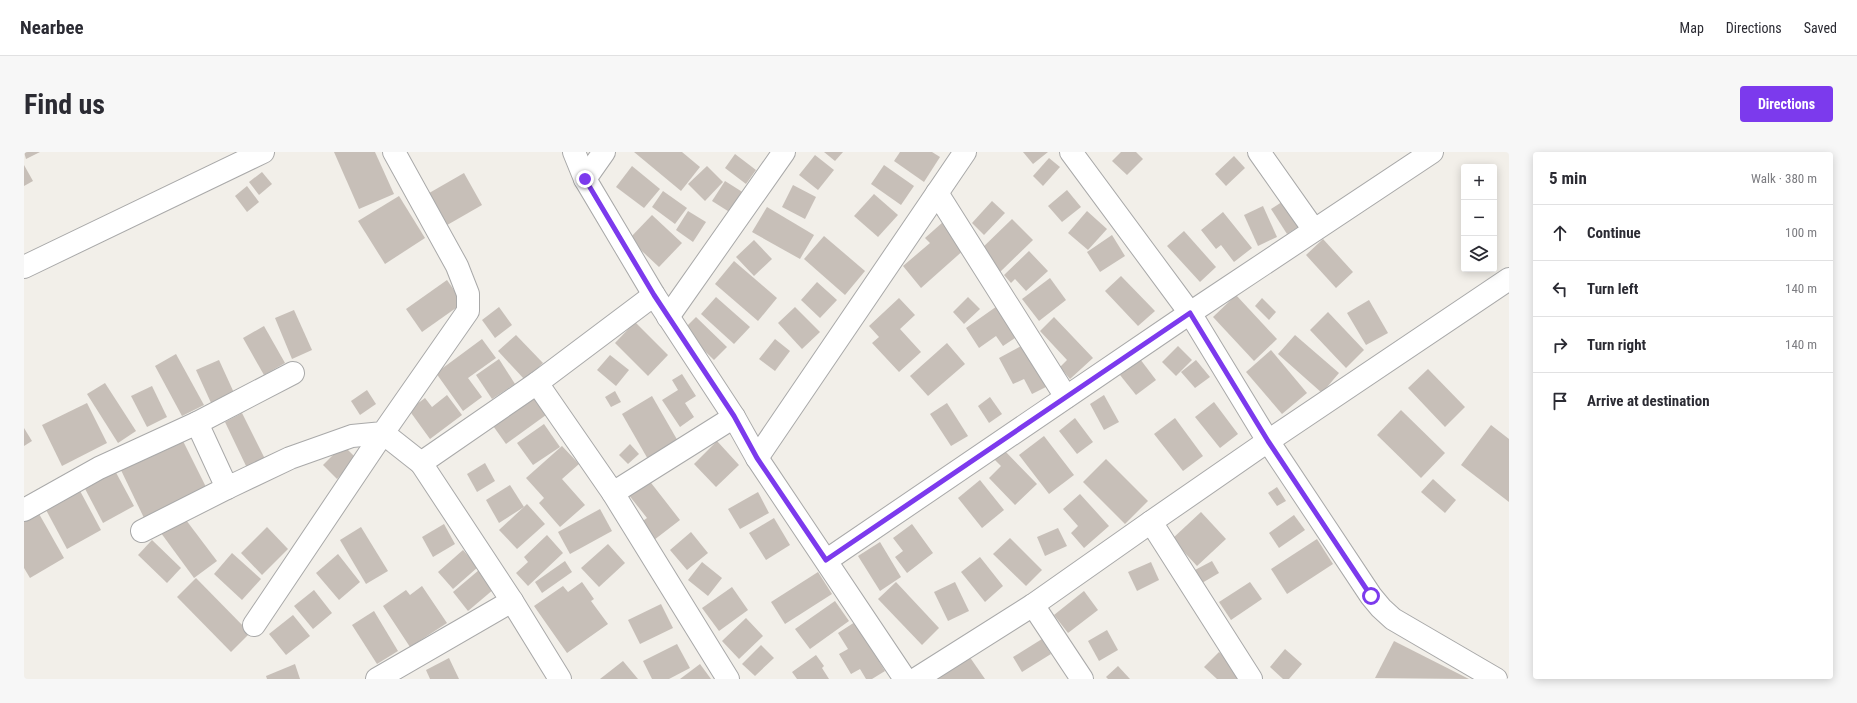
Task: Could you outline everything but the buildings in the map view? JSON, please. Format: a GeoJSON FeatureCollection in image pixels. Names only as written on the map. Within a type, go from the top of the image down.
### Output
{"type":"FeatureCollection","features":[{"type":"Feature","properties":{"kind":"street"},"geometry":{"type":"LineString","coordinates":[[24,267],[263,152]]}},
{"type":"Feature","properties":{"kind":"street"},"geometry":{"type":"LineString","coordinates":[[254,625],[383,433],[468,311],[468,294],[457,266],[394,152]]}},
{"type":"Feature","properties":{"kind":"street"},"geometry":{"type":"LineString","coordinates":[[574,152],[585,179],[654,295],[734,416],[757,458],[906,679]]}},
{"type":"Feature","properties":{"kind":"street"},"geometry":{"type":"LineString","coordinates":[[585,179],[604,152]]}},
{"type":"Feature","properties":{"kind":"street"},"geometry":{"type":"LineString","coordinates":[[668,317],[784,152]]}},
{"type":"Feature","properties":{"kind":"street"},"geometry":{"type":"LineString","coordinates":[[757,458],[965,152]]}},
{"type":"Feature","properties":{"kind":"street"},"geometry":{"type":"LineString","coordinates":[[1071,152],[1190,313],[1268,441],[1371,596],[1393,619],[1496,679]]}},
{"type":"Feature","properties":{"kind":"street"},"geometry":{"type":"LineString","coordinates":[[1260,152],[1314,230]]}},
{"type":"Feature","properties":{"kind":"street"},"geometry":{"type":"LineString","coordinates":[[826,560],[1314,230],[1422,155]]}},
{"type":"Feature","properties":{"kind":"street"},"geometry":{"type":"LineString","coordinates":[[937,193],[1066,397]]}},
{"type":"Feature","properties":{"kind":"street"},"geometry":{"type":"LineString","coordinates":[[916,679],[1033,605],[1268,441],[1509,279]]}},
{"type":"Feature","properties":{"kind":"street"},"geometry":{"type":"LineString","coordinates":[[421,464],[537,383],[654,295]]}},
{"type":"Feature","properties":{"kind":"street"},"geometry":{"type":"LineString","coordinates":[[24,510],[99,468],[197,423],[293,373]]}},
{"type":"Feature","properties":{"kind":"street"},"geometry":{"type":"LineString","coordinates":[[537,383],[613,493],[728,679]]}},
{"type":"Feature","properties":{"kind":"street"},"geometry":{"type":"LineString","coordinates":[[613,493],[734,416]]}},
{"type":"Feature","properties":{"kind":"street"},"geometry":{"type":"LineString","coordinates":[[197,423],[227,488]]}},
{"type":"Feature","properties":{"kind":"street"},"geometry":{"type":"LineString","coordinates":[[142,531],[290,458],[352,436],[383,433],[421,464],[512,601],[560,679]]}},
{"type":"Feature","properties":{"kind":"street"},"geometry":{"type":"LineString","coordinates":[[1151,522],[1251,679]]}},
{"type":"Feature","properties":{"kind":"street"},"geometry":{"type":"LineString","coordinates":[[377,679],[512,601]]}},
{"type":"Feature","properties":{"kind":"street"},"geometry":{"type":"LineString","coordinates":[[1033,605],[1082,679]]}},
{"type":"Feature","properties":{"kind":"route"},"geometry":{"type":"LineString","coordinates":[[585,179],[654,295],[734,416],[757,458],[826,560],[1190,313],[1268,441],[1371,596]]}}]}
